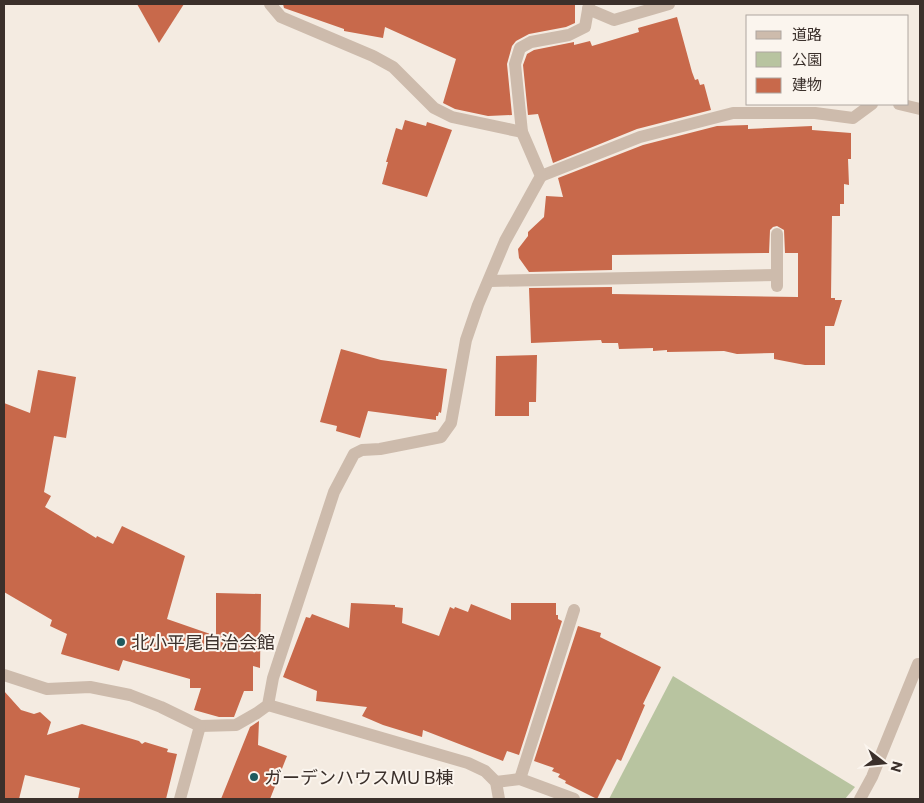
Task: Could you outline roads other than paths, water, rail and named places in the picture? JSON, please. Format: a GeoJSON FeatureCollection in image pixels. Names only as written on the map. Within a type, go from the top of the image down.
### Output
{"type":"FeatureCollection","features":[{"type":"Feature","properties":{"kind":"street"},"geometry":{"type":"LineString","coordinates":[[270,4],[281,17],[373,56],[393,67],[434,108],[452,117],[522,132]]}},
{"type":"Feature","properties":{"kind":"street"},"geometry":{"type":"LineString","coordinates":[[541,176],[522,132],[516,64],[520,48],[532,42],[569,35],[585,27],[589,6],[614,20],[669,4]]}},
{"type":"Feature","properties":{"kind":"street"},"geometry":{"type":"LineString","coordinates":[[4,675],[47,689],[90,687],[130,694],[200,726],[236,725],[257,714],[268,705],[274,678],[334,492],[354,454],[362,450],[380,449],[441,436],[451,424],[466,340],[478,305],[490,281],[505,241],[541,176],[640,137],[733,113],[815,112],[853,118],[871,105]]}},
{"type":"Feature","properties":{"kind":"street"},"geometry":{"type":"LineString","coordinates":[[903,105],[920,109]]}},
{"type":"Feature","properties":{"kind":"street"},"geometry":{"type":"LineString","coordinates":[[490,281],[777,280],[777,234]]}},
{"type":"Feature","properties":{"kind":"street"},"geometry":{"type":"LineString","coordinates":[[520,779],[574,610]]}},
{"type":"Feature","properties":{"kind":"street"},"geometry":{"type":"LineString","coordinates":[[860,799],[872,777],[918,664],[920,664]]}},
{"type":"Feature","properties":{"kind":"street"},"geometry":{"type":"LineString","coordinates":[[268,705],[468,763],[485,771],[496,782],[499,799]]}},
{"type":"Feature","properties":{"kind":"street"},"geometry":{"type":"LineString","coordinates":[[180,799],[200,726]]}},
{"type":"Feature","properties":{"kind":"street"},"geometry":{"type":"LineString","coordinates":[[496,782],[520,779],[574,799]]}},
{"type":"Feature","properties":{"kind":"place","name":"北小平尾自治会館"},"geometry":{"type":"Point","coordinates":[121,642]}},
{"type":"Feature","properties":{"kind":"place","name":"ガーデンハウスMU B棟"},"geometry":{"type":"Point","coordinates":[254,777]}}]}
